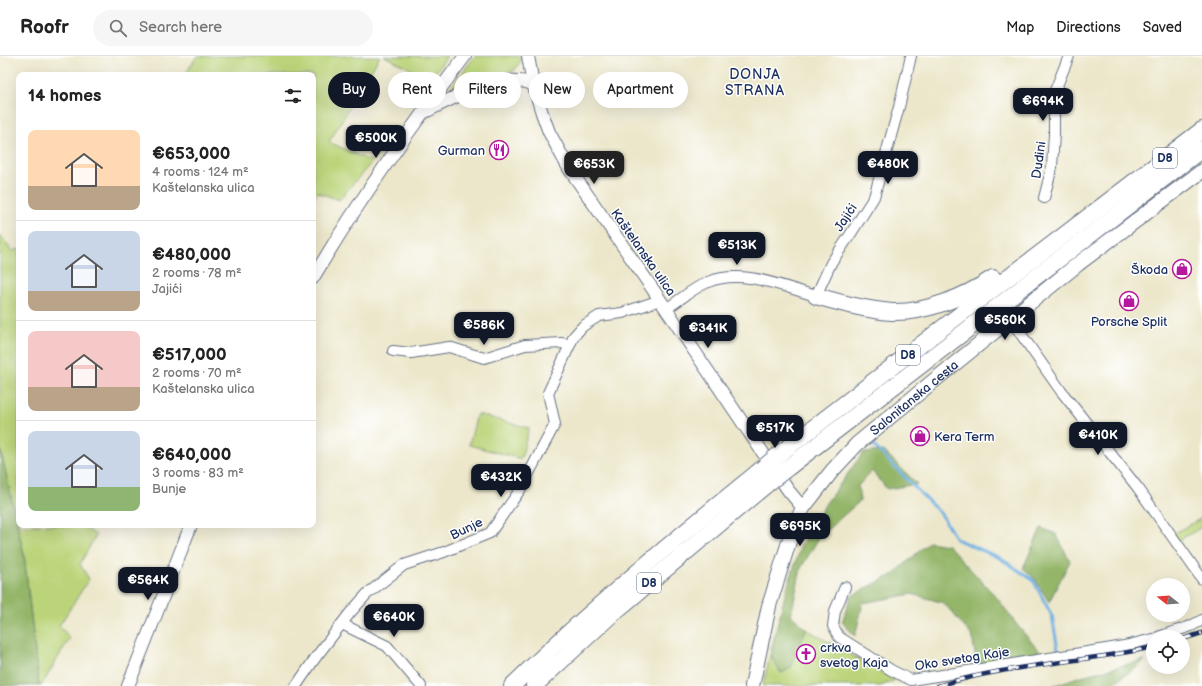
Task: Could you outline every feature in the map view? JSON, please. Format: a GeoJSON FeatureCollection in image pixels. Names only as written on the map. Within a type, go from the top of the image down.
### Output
{"type":"FeatureCollection","features":[{"type":"Feature","properties":{"kind":"highway","name":"D8"},"geometry":{"type":"LineString","coordinates":[[512,686],[607,597],[659,553],[762,478],[945,326],[1202,130]]}},
{"type":"Feature","properties":{"kind":"highway","name":"D8"},"geometry":{"type":"LineString","coordinates":[[786,459],[924,364],[1202,149]]}},
{"type":"Feature","properties":{"kind":"highway"},"geometry":{"type":"LineString","coordinates":[[816,296],[853,307],[875,310],[894,312],[923,308],[954,299],[983,285],[1021,258],[1035,258]]}},
{"type":"Feature","properties":{"kind":"highway","name":"D8"},"geometry":{"type":"LineString","coordinates":[[534,686],[762,478]]}},
{"type":"Feature","properties":{"kind":"main road","name":"Salonitanska cesta"},"geometry":{"type":"LineString","coordinates":[[752,686],[769,606],[792,532],[804,508],[832,471],[857,444],[1078,264],[1202,171]]}},
{"type":"Feature","properties":{"kind":"street"},"geometry":{"type":"LineString","coordinates":[[316,273],[348,221],[422,113],[465,56]]}},
{"type":"Feature","properties":{"kind":"street","name":"Kaštelanska ulica"},"geometry":{"type":"LineString","coordinates":[[528,56],[531,72]]}},
{"type":"Feature","properties":{"kind":"street","name":"Jajići"},"geometry":{"type":"LineString","coordinates":[[816,296],[831,263],[874,197],[899,107],[911,56]]}},
{"type":"Feature","properties":{"kind":"street","name":"Dudini"},"geometry":{"type":"LineString","coordinates":[[1044,198],[1052,167],[1054,93],[1068,56]]}},
{"type":"Feature","properties":{"kind":"street"},"geometry":{"type":"LineString","coordinates":[[422,113],[452,98],[486,86],[516,80],[529,83]]}},
{"type":"Feature","properties":{"kind":"street","name":"Kaštelanska ulica"},"geometry":{"type":"LineString","coordinates":[[541,108],[549,132],[568,167],[663,304],[788,490],[804,508]]}},
{"type":"Feature","properties":{"kind":"street","name":"Kaštelanska ulica"},"geometry":{"type":"LineString","coordinates":[[663,304],[708,282],[728,277],[758,280],[816,296]]}},
{"type":"Feature","properties":{"kind":"street","name":"Bunje"},"geometry":{"type":"LineString","coordinates":[[296,686],[316,657],[367,594],[404,565],[444,552],[490,533],[520,490],[555,424],[548,393],[569,345],[574,336],[583,326],[599,316],[663,304]]}},
{"type":"Feature","properties":{"kind":"street"},"geometry":{"type":"LineString","coordinates":[[1011,320],[1061,391],[1138,488],[1202,579]]}},
{"type":"Feature","properties":{"kind":"street"},"geometry":{"type":"LineString","coordinates":[[393,351],[411,353],[449,347],[484,358],[525,345],[562,343],[569,345]]}},
{"type":"Feature","properties":{"kind":"street"},"geometry":{"type":"LineString","coordinates":[[128,686],[190,528]]}},
{"type":"Feature","properties":{"kind":"street","name":"Oko svetog Kaje"},"geometry":{"type":"LineString","coordinates":[[845,587],[836,611],[833,626],[839,636],[891,670],[911,680],[1112,648],[1146,641]]}},
{"type":"Feature","properties":{"kind":"street"},"geometry":{"type":"LineString","coordinates":[[1179,630],[1202,620]]}},
{"type":"Feature","properties":{"kind":"street"},"geometry":{"type":"LineString","coordinates":[[342,624],[387,646],[421,686]]}},
{"type":"Feature","properties":{"kind":"green space"},"geometry":{"type":"Polygon","coordinates":[[[197,56],[380,56],[371,72],[328,72],[328,108],[349,108],[329,142],[372,162],[339,200],[317,192],[316,194],[316,72],[187,72],[197,56]]]}},
{"type":"Feature","properties":{"kind":"green space"},"geometry":{"type":"Polygon","coordinates":[[[384,56],[447,56],[436,72],[417,72],[384,56]]]}},
{"type":"Feature","properties":{"kind":"green space"},"geometry":{"type":"Polygon","coordinates":[[[475,56],[522,56],[522,59],[514,71],[463,72],[475,56]]]}},
{"type":"Feature","properties":{"kind":"green space"},"geometry":{"type":"Polygon","coordinates":[[[454,84],[454,90],[447,93],[454,84]]]}},
{"type":"Feature","properties":{"kind":"green space"},"geometry":{"type":"Polygon","coordinates":[[[0,235],[12,251],[16,250],[16,518],[0,447],[0,235]]]}},
{"type":"Feature","properties":{"kind":"green space"},"geometry":{"type":"Polygon","coordinates":[[[477,414],[529,428],[521,459],[469,445],[477,414]]]}},
{"type":"Feature","properties":{"kind":"green space"},"geometry":{"type":"Polygon","coordinates":[[[0,447],[16,519],[16,528],[18,528],[24,555],[39,686],[0,686],[0,447]]]}},
{"type":"Feature","properties":{"kind":"green space"},"geometry":{"type":"Polygon","coordinates":[[[884,451],[917,484],[887,489],[872,471],[858,486],[860,501],[820,536],[801,568],[791,615],[806,629],[791,668],[781,673],[770,655],[786,591],[801,546],[826,503],[863,453],[884,451]]]}},
{"type":"Feature","properties":{"kind":"green space"},"geometry":{"type":"Polygon","coordinates":[[[1202,518],[1202,527],[1178,541],[1173,534],[1202,518]]]}},
{"type":"Feature","properties":{"kind":"green space"},"geometry":{"type":"Polygon","coordinates":[[[18,528],[86,528],[96,535],[80,564],[89,579],[59,626],[70,638],[41,686],[39,686],[24,554],[18,528]]]}},
{"type":"Feature","properties":{"kind":"green space"},"geometry":{"type":"Polygon","coordinates":[[[1041,528],[1056,534],[1070,561],[1049,602],[1034,578],[1023,568],[1041,528]]]}},
{"type":"Feature","properties":{"kind":"green space"},"geometry":{"type":"Polygon","coordinates":[[[929,542],[948,545],[998,599],[1017,625],[1042,654],[977,666],[972,636],[944,603],[912,594],[863,603],[855,636],[842,622],[851,596],[894,574],[929,542]]]}},
{"type":"Feature","properties":{"kind":"green space"},"geometry":{"type":"Polygon","coordinates":[[[806,629],[895,680],[881,686],[763,686],[770,655],[781,673],[790,668],[806,629]]]}},
{"type":"Feature","properties":{"kind":"green space"},"geometry":{"type":"Polygon","coordinates":[[[1145,660],[1109,686],[1052,686],[1081,676],[1145,660]]]}},
{"type":"Feature","properties":{"kind":"waterway"},"geometry":{"type":"LineString","coordinates":[[871,443],[941,514],[956,539],[1000,558],[1033,580],[1052,616],[1058,650]]}},
{"type":"Feature","properties":{"kind":"railway"},"geometry":{"type":"LineString","coordinates":[[1190,637],[1202,633]]}},
{"type":"Feature","properties":{"kind":"railway"},"geometry":{"type":"LineString","coordinates":[[938,686],[1018,668],[1099,657],[1146,648]]}},
{"type":"Feature","properties":{"kind":"place","name":"Gurman"},"geometry":{"type":"Point","coordinates":[499,150]}},
{"type":"Feature","properties":{"kind":"place","name":"Škoda"},"geometry":{"type":"Point","coordinates":[1182,269]}},
{"type":"Feature","properties":{"kind":"place","name":"Porsche Split"},"geometry":{"type":"Point","coordinates":[1129,301]}},
{"type":"Feature","properties":{"kind":"place","name":"Kera Term"},"geometry":{"type":"Point","coordinates":[920,436]}},
{"type":"Feature","properties":{"kind":"place","name":"crkva svetog Kaja"},"geometry":{"type":"Point","coordinates":[806,654]}},
{"type":"Feature","properties":{"kind":"district","name":"DONJA STRANA"},"geometry":{"type":"Point","coordinates":[755,82]}}]}
